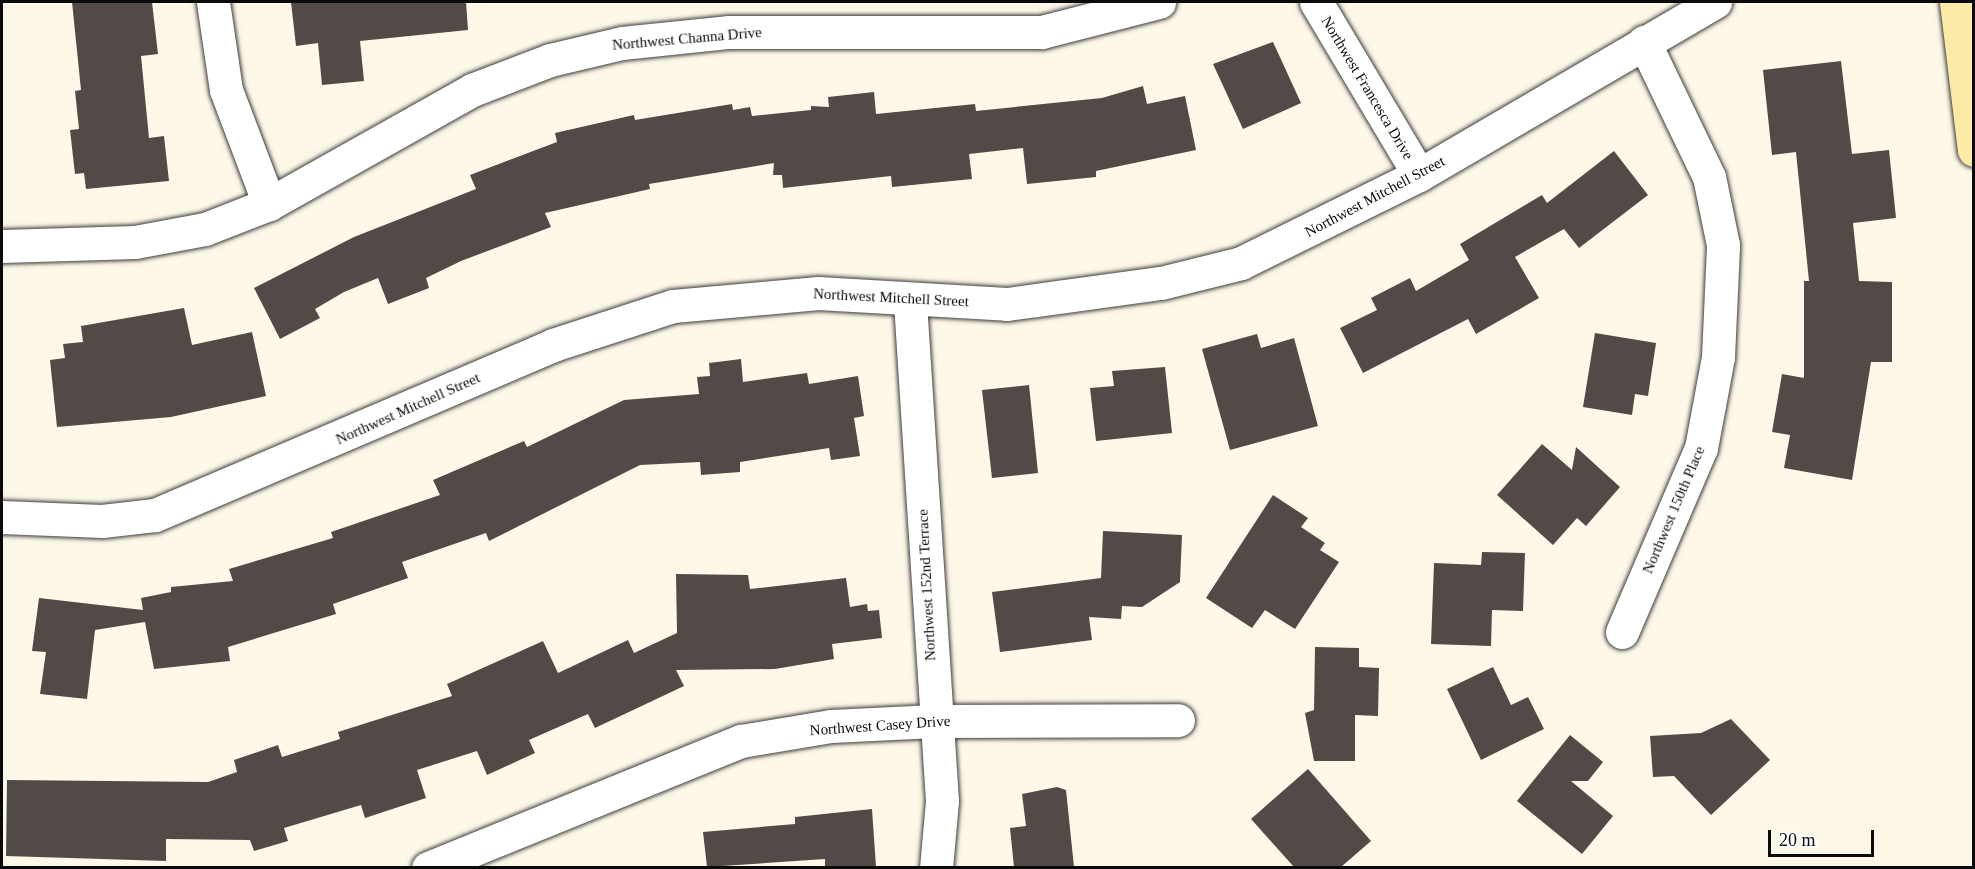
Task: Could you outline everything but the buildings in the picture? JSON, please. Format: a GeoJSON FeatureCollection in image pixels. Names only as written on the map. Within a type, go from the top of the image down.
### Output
{"type":"FeatureCollection","features":[{"type":"Feature","properties":{"kind":"main road"},"geometry":{"type":"LineString","coordinates":[[1956,2],[1974,150]]}},
{"type":"Feature","properties":{"kind":"street"},"geometry":{"type":"LineString","coordinates":[[213,2],[226,90],[269,204]]}},
{"type":"Feature","properties":{"kind":"street","name":"Northwest Channa Drive"},"geometry":{"type":"LineString","coordinates":[[2,246],[135,242],[205,229],[269,204],[472,90],[550,60],[622,43],[729,32],[1042,32],[1159,2]]}},
{"type":"Feature","properties":{"kind":"street","name":"Northwest Francesca Drive"},"geometry":{"type":"LineString","coordinates":[[1316,2],[1419,175]]}},
{"type":"Feature","properties":{"kind":"street","name":"Northwest Mitchell Street"},"geometry":{"type":"LineString","coordinates":[[2,517],[102,521],[155,515],[553,345],[673,306],[818,293],[910,302],[1007,304],[1184,278],[1262,254],[1419,175],[1715,2]]}},
{"type":"Feature","properties":{"kind":"street","name":"Northwest 150th Place"},"geometry":{"type":"LineString","coordinates":[[1622,632],[1701,448],[1718,357],[1723,245],[1709,177],[1644,42]]}},
{"type":"Feature","properties":{"kind":"street","name":"Northwest 152nd Terrace"},"geometry":{"type":"LineString","coordinates":[[910,302],[935,721],[942,801],[936,867]]}},
{"type":"Feature","properties":{"kind":"street","name":"Northwest Casey Drive"},"geometry":{"type":"LineString","coordinates":[[428,867],[741,741],[831,726],[935,721],[1178,720]]}}]}
